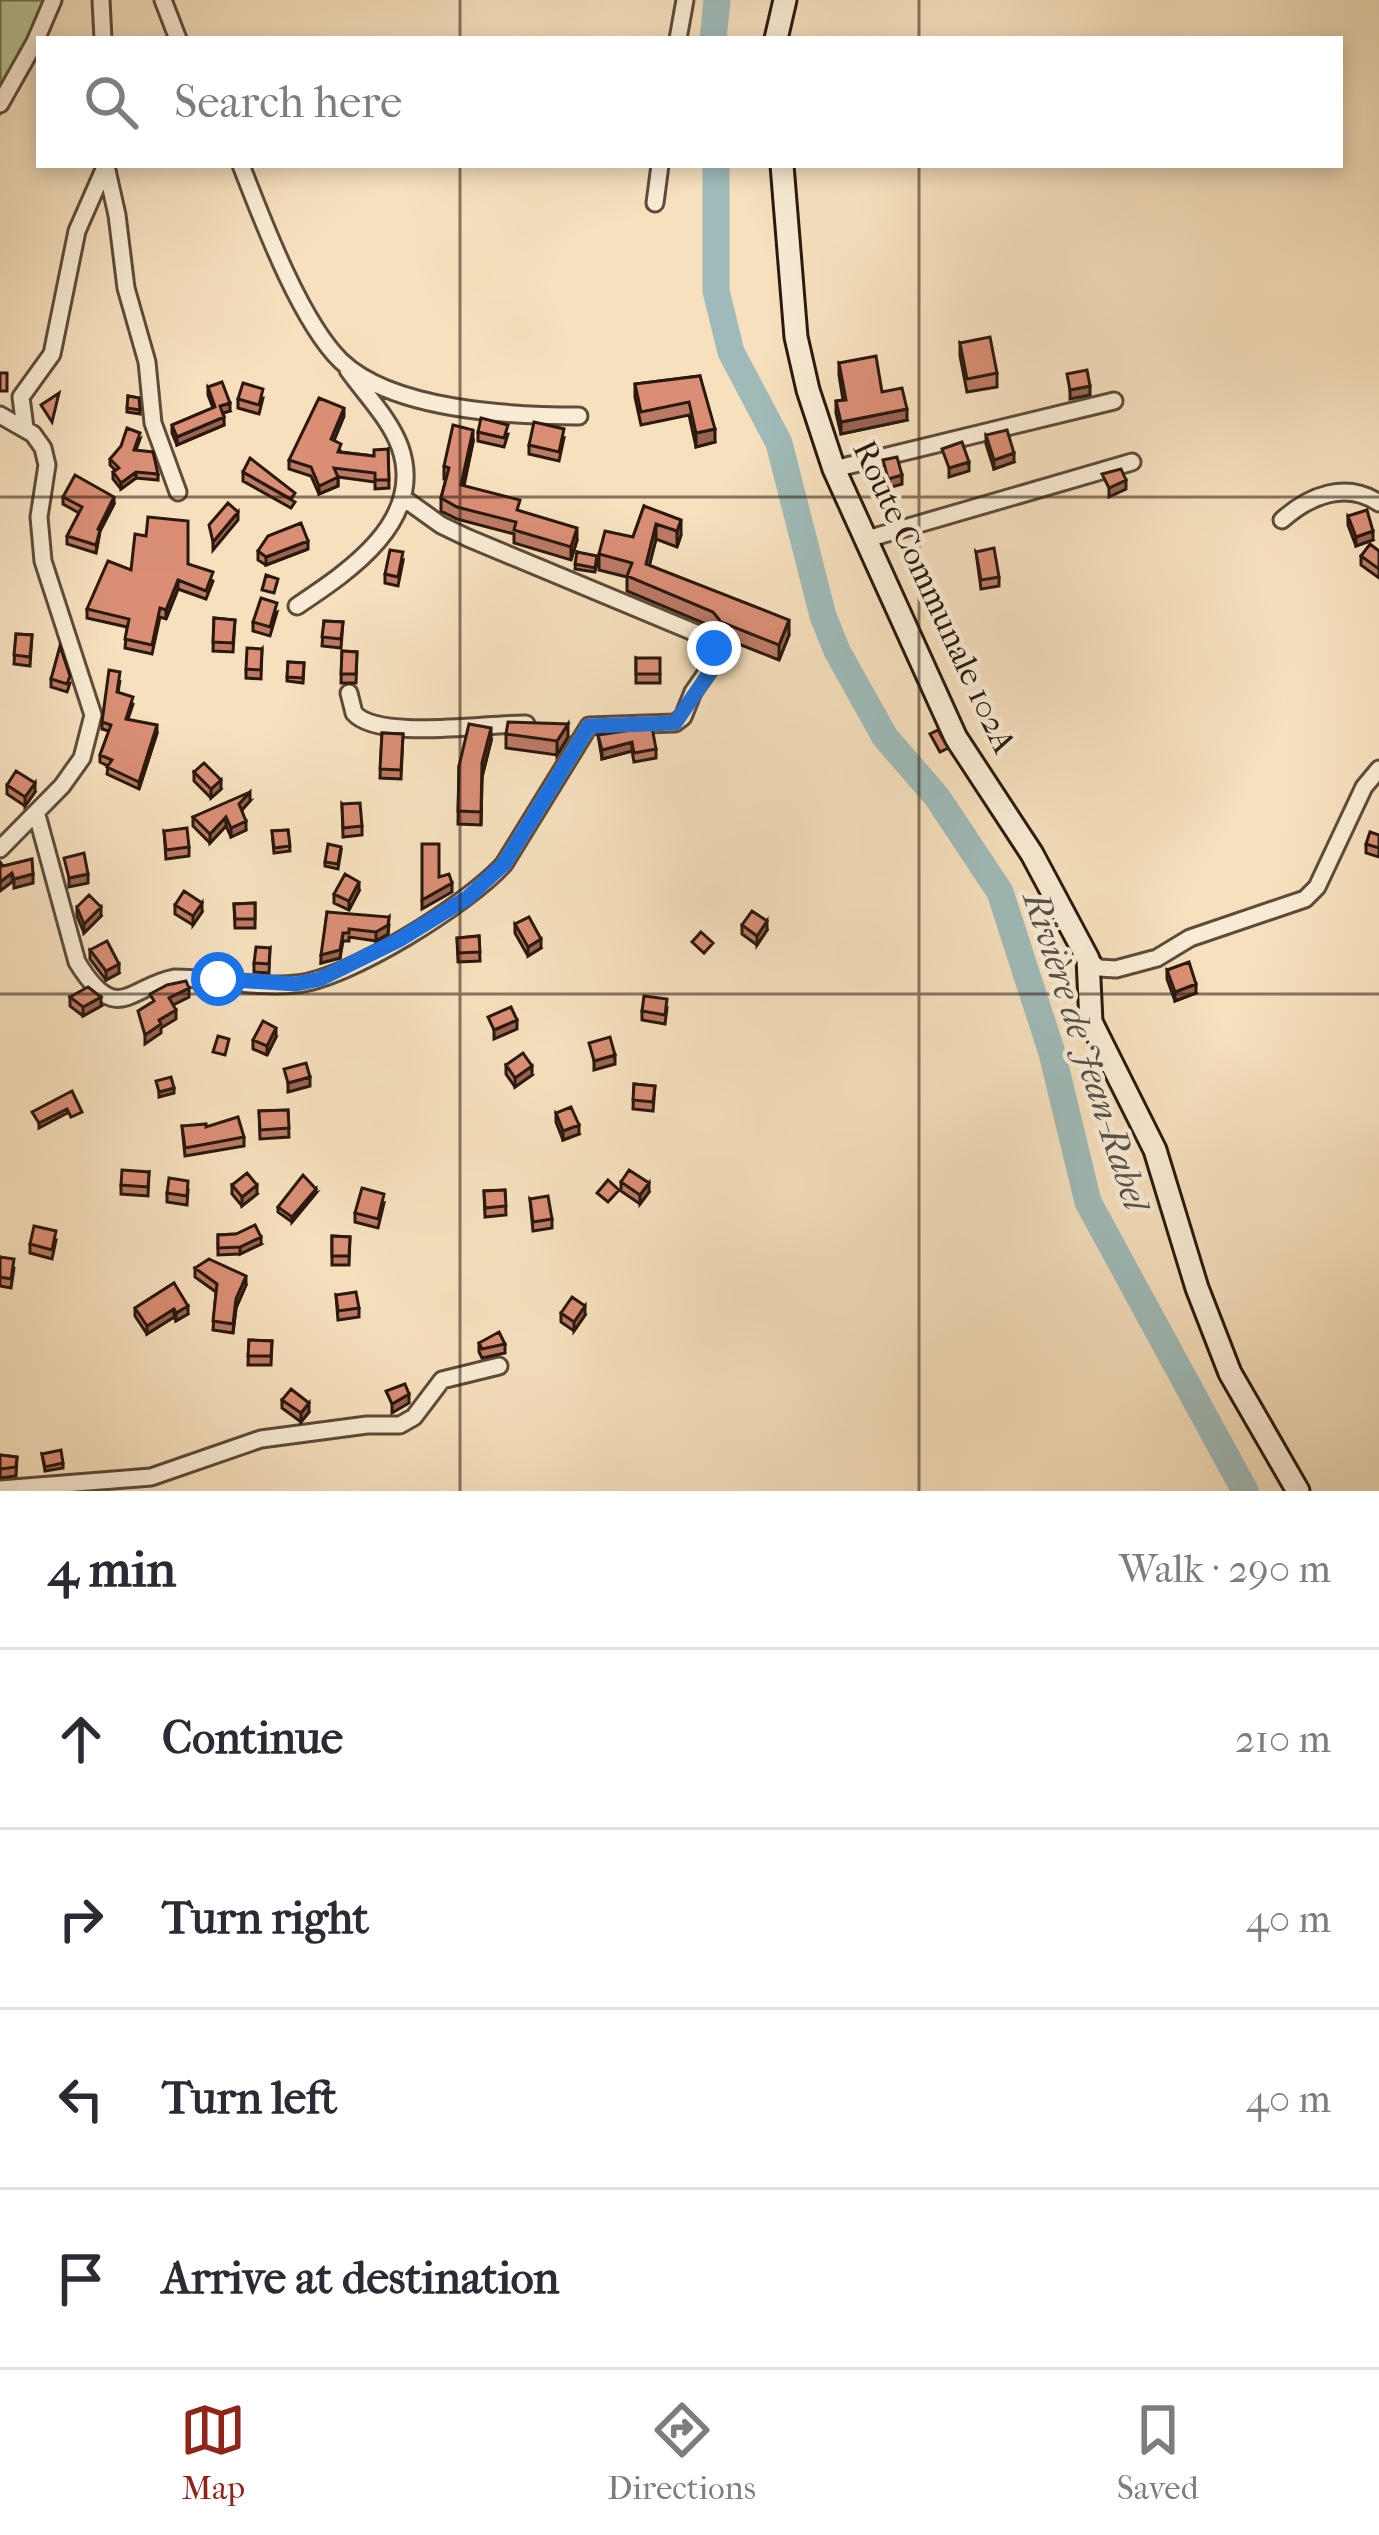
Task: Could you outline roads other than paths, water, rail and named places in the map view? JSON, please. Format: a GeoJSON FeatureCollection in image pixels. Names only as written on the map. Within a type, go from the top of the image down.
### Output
{"type":"FeatureCollection","features":[{"type":"Feature","properties":{"kind":"street"},"geometry":{"type":"LineString","coordinates":[[38,36],[53,0]]}},
{"type":"Feature","properties":{"kind":"street"},"geometry":{"type":"LineString","coordinates":[[101,0],[103,36]]}},
{"type":"Feature","properties":{"kind":"street"},"geometry":{"type":"LineString","coordinates":[[164,0],[177,36]]}},
{"type":"Feature","properties":{"kind":"street"},"geometry":{"type":"LineString","coordinates":[[679,36],[685,0]]}},
{"type":"Feature","properties":{"kind":"street"},"geometry":{"type":"LineString","coordinates":[[777,36],[785,0]]}},
{"type":"Feature","properties":{"kind":"street"},"geometry":{"type":"LineString","coordinates":[[0,104],[36,40]]}},
{"type":"Feature","properties":{"kind":"street"},"geometry":{"type":"LineString","coordinates":[[25,428],[21,397],[52,354],[73,246],[105,168]]}},
{"type":"Feature","properties":{"kind":"street"},"geometry":{"type":"LineString","coordinates":[[106,168],[126,287],[147,362],[153,423],[178,492]]}},
{"type":"Feature","properties":{"kind":"street"},"geometry":{"type":"LineString","coordinates":[[242,168],[299,297],[399,444],[403,462],[402,497],[380,540],[365,557],[297,606]]}},
{"type":"Feature","properties":{"kind":"street"},"geometry":{"type":"LineString","coordinates":[[655,203],[660,168]]}},
{"type":"Feature","properties":{"kind":"street","name":"Route Communale 102A"},"geometry":{"type":"LineString","coordinates":[[782,168],[796,337],[834,469],[956,738],[1032,854],[1088,959],[1091,1022],[1155,1150],[1197,1288],[1231,1373],[1298,1491]]}},
{"type":"Feature","properties":{"kind":"street"},"geometry":{"type":"LineString","coordinates":[[343,363],[386,387],[428,400],[522,416],[579,416]]}},
{"type":"Feature","properties":{"kind":"street"},"geometry":{"type":"LineString","coordinates":[[834,469],[1114,400]]}},
{"type":"Feature","properties":{"kind":"street"},"geometry":{"type":"LineString","coordinates":[[0,415],[25,428],[44,448],[47,465],[39,517],[43,561],[93,715],[82,758],[37,815],[0,849]]}},
{"type":"Feature","properties":{"kind":"street"},"geometry":{"type":"LineString","coordinates":[[867,539],[1132,462]]}},
{"type":"Feature","properties":{"kind":"street"},"geometry":{"type":"LineString","coordinates":[[1282,520],[1323,495],[1345,489],[1379,503]]}},
{"type":"Feature","properties":{"kind":"street"},"geometry":{"type":"LineString","coordinates":[[402,497],[441,525],[708,638],[714,648],[716,659],[710,672],[675,723],[562,725]]}},
{"type":"Feature","properties":{"kind":"street"},"geometry":{"type":"LineString","coordinates":[[350,693],[354,713],[369,723],[410,727],[538,724]]}},
{"type":"Feature","properties":{"kind":"street"},"geometry":{"type":"LineString","coordinates":[[37,815],[77,962],[95,985],[124,1000],[174,977],[296,984],[320,979],[399,940],[488,881],[504,864],[589,726]]}},
{"type":"Feature","properties":{"kind":"street"},"geometry":{"type":"LineString","coordinates":[[1088,959],[1099,968],[1137,964],[1190,938],[1305,898],[1317,887],[1364,787],[1379,769]]}},
{"type":"Feature","properties":{"kind":"street"},"geometry":{"type":"LineString","coordinates":[[0,1489],[151,1477],[262,1439],[400,1425],[414,1417],[442,1380],[499,1366]]}},
{"type":"Feature","properties":{"kind":"waterway","name":"Rivière de Jean-Rabel"},"geometry":{"type":"LineString","coordinates":[[713,36],[717,0]]}},
{"type":"Feature","properties":{"kind":"waterway","name":"Rivière de Jean-Rabel"},"geometry":{"type":"LineString","coordinates":[[716,168],[716,291],[731,352],[779,443],[823,616],[885,737],[937,797],[1000,892],[1052,1053],[1088,1202],[1245,1491]]}}]}
